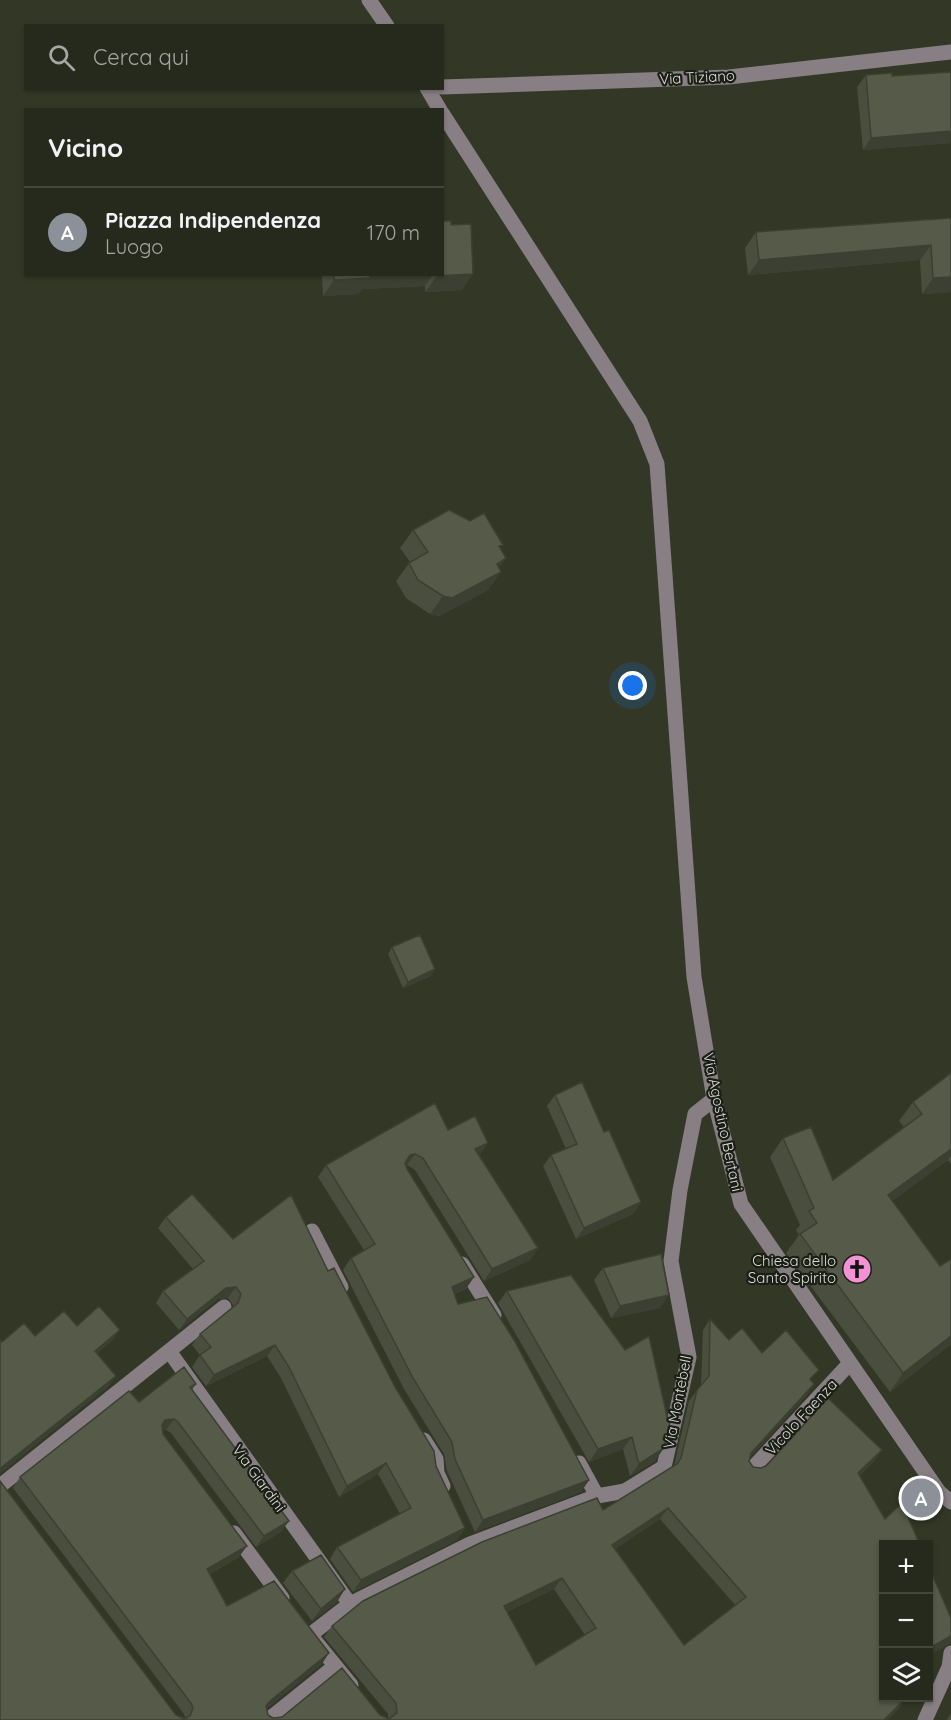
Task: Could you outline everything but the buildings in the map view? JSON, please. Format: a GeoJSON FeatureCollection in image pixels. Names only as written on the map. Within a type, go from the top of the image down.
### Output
{"type":"FeatureCollection","features":[{"type":"Feature","properties":{"kind":"street"},"geometry":{"type":"LineString","coordinates":[[374,3],[386,24]]}},
{"type":"Feature","properties":{"kind":"street","name":"Via Tiziano"},"geometry":{"type":"LineString","coordinates":[[444,87],[729,77],[951,52]]}},
{"type":"Feature","properties":{"kind":"street","name":"Via Agostino Bertani"},"geometry":{"type":"LineString","coordinates":[[428,90],[439,108]]}},
{"type":"Feature","properties":{"kind":"street","name":"Via Agostino Bertani"},"geometry":{"type":"LineString","coordinates":[[444,116],[640,421],[657,464],[694,977],[714,1099],[741,1204],[850,1363],[947,1494]]}},
{"type":"Feature","properties":{"kind":"street","name":"Via Montebell"},"geometry":{"type":"LineString","coordinates":[[335,1666],[307,1631],[350,1604],[467,1539],[597,1496],[625,1491],[664,1467],[689,1357],[672,1261],[680,1190],[695,1114],[714,1099]]}},
{"type":"Feature","properties":{"kind":"street"},"geometry":{"type":"LineString","coordinates":[[312,1231],[349,1302]]}},
{"type":"Feature","properties":{"kind":"street"},"geometry":{"type":"LineString","coordinates":[[451,1246],[501,1327]]}},
{"type":"Feature","properties":{"kind":"street"},"geometry":{"type":"LineString","coordinates":[[2,1490],[224,1307]]}},
{"type":"Feature","properties":{"kind":"street","name":"Via Giardini"},"geometry":{"type":"LineString","coordinates":[[169,1351],[350,1604]]}},
{"type":"Feature","properties":{"kind":"street","name":"Vicolo Faenza"},"geometry":{"type":"LineString","coordinates":[[751,1470],[850,1363]]}},
{"type":"Feature","properties":{"kind":"street"},"geometry":{"type":"LineString","coordinates":[[415,1424],[436,1459],[436,1473],[451,1503]]}},
{"type":"Feature","properties":{"kind":"street"},"geometry":{"type":"LineString","coordinates":[[570,1447],[597,1496]]}},
{"type":"Feature","properties":{"kind":"street"},"geometry":{"type":"LineString","coordinates":[[226,1523],[289,1607]]}},
{"type":"Feature","properties":{"kind":"street"},"geometry":{"type":"LineString","coordinates":[[925,1720],[950,1663]]}},
{"type":"Feature","properties":{"kind":"street"},"geometry":{"type":"LineString","coordinates":[[268,1720],[335,1666],[362,1700]]}},
{"type":"Feature","properties":{"kind":"place","name":"Chiesa dello Santo Spirito"},"geometry":{"type":"Point","coordinates":[857,1269]}},
{"type":"Feature","properties":{"kind":"place","name":"Piazza Indipendenza"},"geometry":{"type":"Point","coordinates":[921,1498]}}]}
